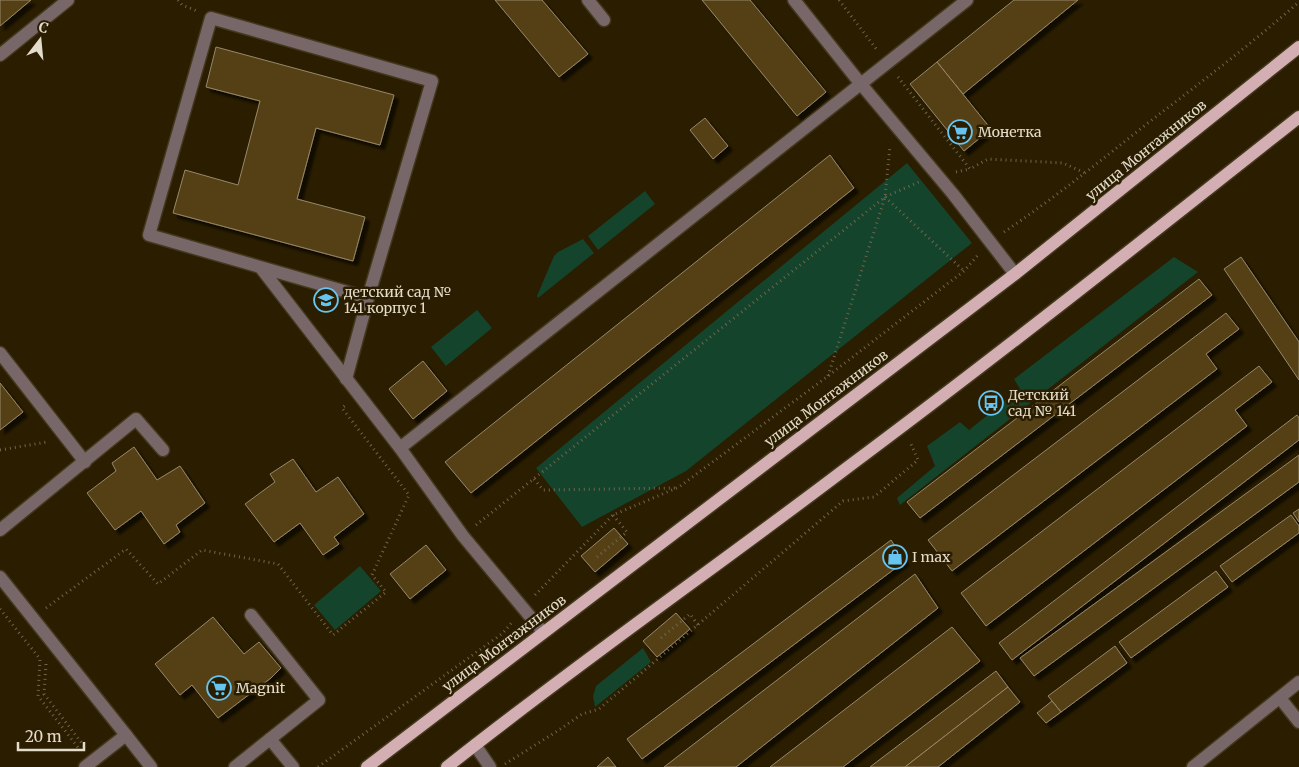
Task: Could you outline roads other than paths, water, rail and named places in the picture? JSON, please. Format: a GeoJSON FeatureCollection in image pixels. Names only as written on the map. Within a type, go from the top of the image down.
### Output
{"type":"FeatureCollection","features":[{"type":"Feature","properties":{"kind":"main road","name":"улица Монтажников"},"geometry":{"type":"LineString","coordinates":[[367,767],[1015,274],[1299,47]]}},
{"type":"Feature","properties":{"kind":"main road"},"geometry":{"type":"LineString","coordinates":[[447,767],[848,468],[1041,321],[1299,117]]}},
{"type":"Feature","properties":{"kind":"street"},"geometry":{"type":"LineString","coordinates":[[0,55],[68,0]]}},
{"type":"Feature","properties":{"kind":"street"},"geometry":{"type":"LineString","coordinates":[[588,0],[604,20]]}},
{"type":"Feature","properties":{"kind":"street"},"geometry":{"type":"LineString","coordinates":[[794,0],[860,83],[939,177],[1015,274]]}},
{"type":"Feature","properties":{"kind":"street"},"geometry":{"type":"LineString","coordinates":[[400,448],[967,0]]}},
{"type":"Feature","properties":{"kind":"street"},"geometry":{"type":"LineString","coordinates":[[346,379],[432,80],[212,18],[149,235],[368,298]]}},
{"type":"Feature","properties":{"kind":"street"},"geometry":{"type":"LineString","coordinates":[[261,268],[400,448],[463,536],[543,632]]}},
{"type":"Feature","properties":{"kind":"street"},"geometry":{"type":"LineString","coordinates":[[0,353],[85,462]]}},
{"type":"Feature","properties":{"kind":"street"},"geometry":{"type":"LineString","coordinates":[[0,530],[136,419],[163,450]]}},
{"type":"Feature","properties":{"kind":"street"},"geometry":{"type":"LineString","coordinates":[[0,577],[151,767]]}},
{"type":"Feature","properties":{"kind":"street"},"geometry":{"type":"LineString","coordinates":[[235,767],[319,700],[251,615]]}},
{"type":"Feature","properties":{"kind":"street"},"geometry":{"type":"LineString","coordinates":[[1193,767],[1299,682]]}},
{"type":"Feature","properties":{"kind":"street"},"geometry":{"type":"LineString","coordinates":[[1280,698],[1299,722]]}},
{"type":"Feature","properties":{"kind":"street"},"geometry":{"type":"LineString","coordinates":[[90,763],[126,736]]}},
{"type":"Feature","properties":{"kind":"street"},"geometry":{"type":"LineString","coordinates":[[270,739],[293,767]]}},
{"type":"Feature","properties":{"kind":"street"},"geometry":{"type":"LineString","coordinates":[[475,745],[490,767]]}},
{"type":"Feature","properties":{"kind":"place","name":"Монетка"},"geometry":{"type":"Point","coordinates":[960,132]}},
{"type":"Feature","properties":{"kind":"place","name":"детский сад № 141 корпус 1"},"geometry":{"type":"Point","coordinates":[326,300]}},
{"type":"Feature","properties":{"kind":"place","name":"Детский сад № 141"},"geometry":{"type":"Point","coordinates":[991,403]}},
{"type":"Feature","properties":{"kind":"place","name":"I max"},"geometry":{"type":"Point","coordinates":[895,557]}},
{"type":"Feature","properties":{"kind":"place","name":"Magnit"},"geometry":{"type":"Point","coordinates":[219,688]}}]}
